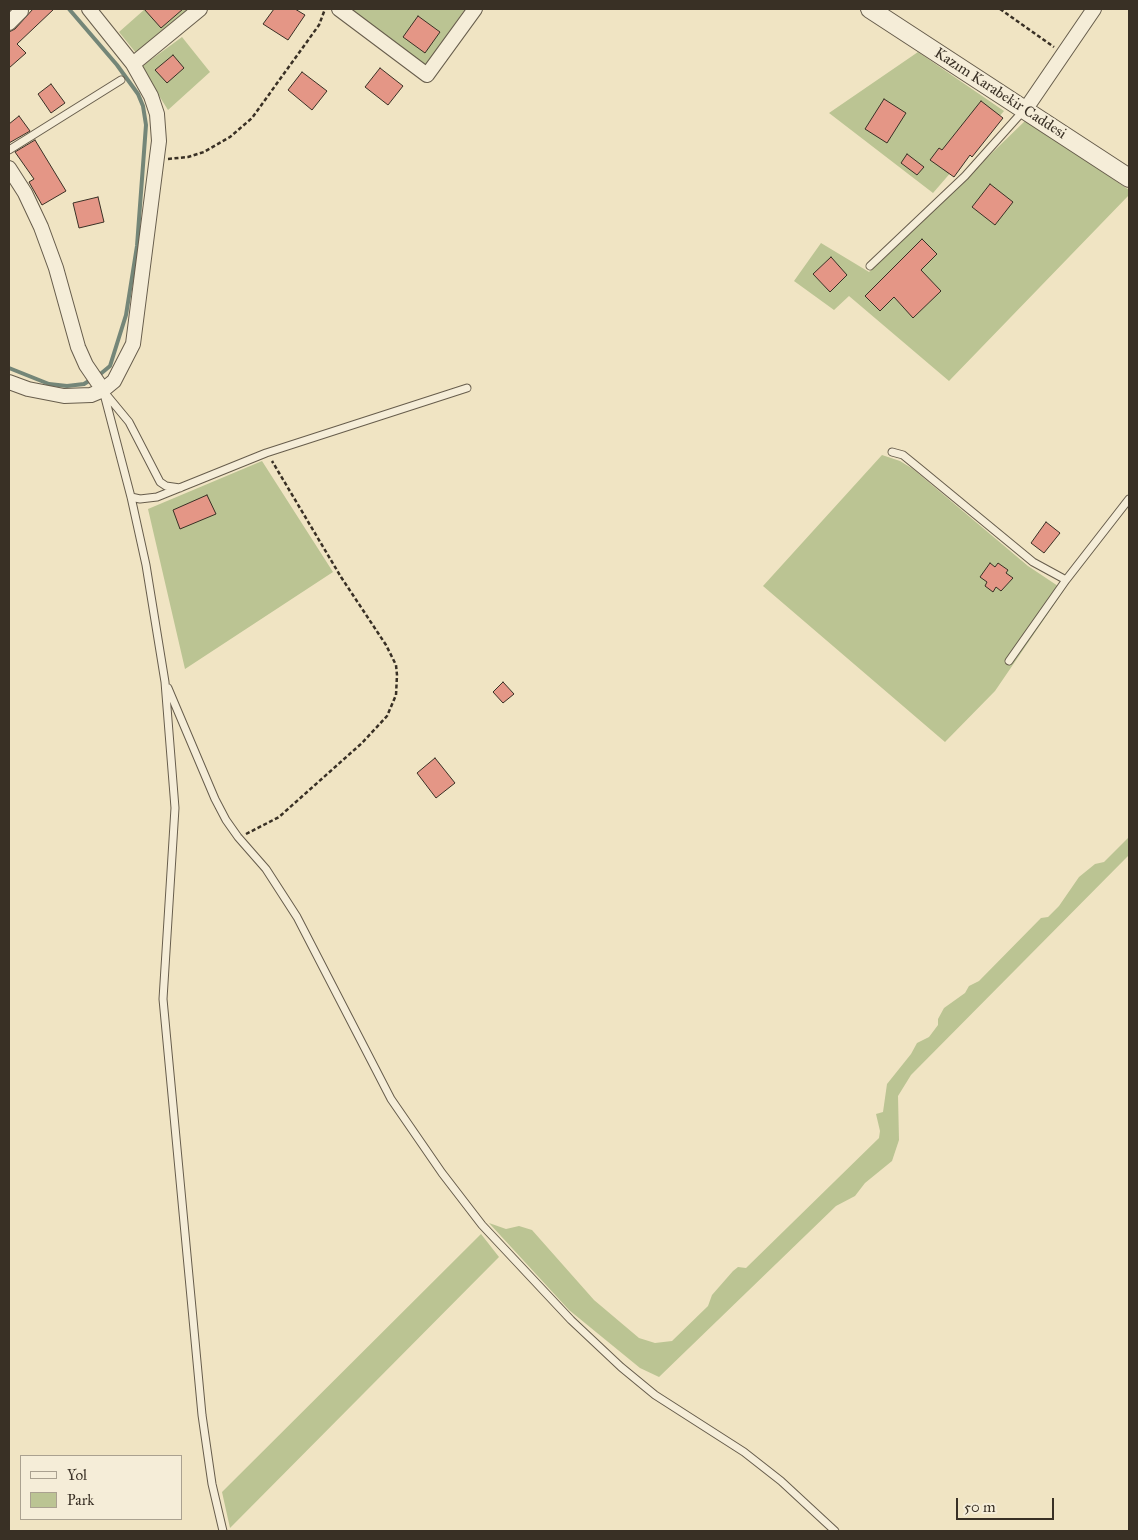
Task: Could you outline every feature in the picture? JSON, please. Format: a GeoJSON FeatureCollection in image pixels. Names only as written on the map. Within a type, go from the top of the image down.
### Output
{"type":"FeatureCollection","features":[{"type":"Feature","properties":{"kind":"street"},"geometry":{"type":"LineString","coordinates":[[9,382],[28,389],[79,397],[114,381],[133,344],[159,141],[157,114],[151,96],[133,64],[89,9]]}},
{"type":"Feature","properties":{"kind":"street"},"geometry":{"type":"LineString","coordinates":[[133,64],[200,9]]}},
{"type":"Feature","properties":{"kind":"street"},"geometry":{"type":"LineString","coordinates":[[339,9],[427,74],[475,9]]}},
{"type":"Feature","properties":{"kind":"street","name":"Kazım Karabekir Caddesi"},"geometry":{"type":"LineString","coordinates":[[870,9],[1129,178]]}},
{"type":"Feature","properties":{"kind":"street"},"geometry":{"type":"LineString","coordinates":[[1024,110],[1094,9]]}},
{"type":"Feature","properties":{"kind":"street"},"geometry":{"type":"LineString","coordinates":[[9,23],[22,11]]}},
{"type":"Feature","properties":{"kind":"street"},"geometry":{"type":"LineString","coordinates":[[9,168],[25,193],[41,227],[56,268],[78,348],[86,365],[101,388]]}},
{"type":"Feature","properties":{"kind":"lane"},"geometry":{"type":"LineString","coordinates":[[9,150],[121,80]]}},
{"type":"Feature","properties":{"kind":"lane"},"geometry":{"type":"LineString","coordinates":[[870,266],[970,171],[1024,110]]}},
{"type":"Feature","properties":{"kind":"lane"},"geometry":{"type":"LineString","coordinates":[[101,388],[129,422],[160,482],[166,486],[180,488]]}},
{"type":"Feature","properties":{"kind":"lane"},"geometry":{"type":"LineString","coordinates":[[101,388],[131,497],[146,565],[165,682],[175,808],[163,999],[202,1415],[212,1484],[223,1531]]}},
{"type":"Feature","properties":{"kind":"lane"},"geometry":{"type":"LineString","coordinates":[[131,497],[140,499],[157,497],[266,453],[467,388]]}},
{"type":"Feature","properties":{"kind":"lane"},"geometry":{"type":"LineString","coordinates":[[892,452],[903,455],[1033,562],[1066,580]]}},
{"type":"Feature","properties":{"kind":"lane"},"geometry":{"type":"LineString","coordinates":[[1009,661],[1066,580],[1129,499]]}},
{"type":"Feature","properties":{"kind":"lane"},"geometry":{"type":"LineString","coordinates":[[165,682],[215,799],[238,838],[266,870],[297,916],[391,1099],[442,1173],[482,1225],[571,1320],[621,1367],[655,1395],[744,1452],[781,1481],[835,1531]]}},
{"type":"Feature","properties":{"kind":"path"},"geometry":{"type":"LineString","coordinates":[[157,160],[188,157],[204,152],[230,137],[252,118],[319,25],[325,9]]}},
{"type":"Feature","properties":{"kind":"path"},"geometry":{"type":"LineString","coordinates":[[1000,9],[1063,54]]}},
{"type":"Feature","properties":{"kind":"path"},"geometry":{"type":"LineString","coordinates":[[238,838],[279,817],[362,743],[388,716],[396,695],[396,670],[389,651],[266,453]]}},
{"type":"Feature","properties":{"kind":"green space"},"geometry":{"type":"Polygon","coordinates":[[[145,9],[189,9],[136,53],[119,32],[145,9]]]}},
{"type":"Feature","properties":{"kind":"green space"},"geometry":{"type":"Polygon","coordinates":[[[349,9],[465,9],[426,65],[349,9]]]}},
{"type":"Feature","properties":{"kind":"green space"},"geometry":{"type":"Polygon","coordinates":[[[182,37],[210,72],[168,110],[141,67],[182,37]]]}},
{"type":"Feature","properties":{"kind":"green space"},"geometry":{"type":"Polygon","coordinates":[[[918,52],[1004,111],[933,193],[829,113],[918,52]]]}},
{"type":"Feature","properties":{"kind":"green space"},"geometry":{"type":"Polygon","coordinates":[[[1026,120],[1129,190],[1129,195],[949,381],[849,296],[834,310],[794,281],[821,243],[869,272],[1026,120]]]}},
{"type":"Feature","properties":{"kind":"green space"},"geometry":{"type":"Polygon","coordinates":[[[882,455],[900,461],[913,469],[1028,566],[1064,590],[995,691],[945,742],[763,586],[882,455]]]}},
{"type":"Feature","properties":{"kind":"green space"},"geometry":{"type":"Polygon","coordinates":[[[262,461],[333,572],[185,669],[148,509],[262,461]]]}},
{"type":"Feature","properties":{"kind":"green space"},"geometry":{"type":"Polygon","coordinates":[[[1129,837],[1129,855],[911,1075],[898,1096],[899,1140],[892,1161],[865,1183],[855,1196],[836,1206],[659,1377],[640,1368],[569,1310],[489,1223],[506,1229],[519,1226],[532,1230],[594,1300],[639,1338],[655,1343],[672,1341],[708,1306],[712,1295],[733,1271],[738,1267],[746,1268],[879,1138],[880,1131],[876,1114],[883,1112],[887,1084],[911,1054],[917,1043],[929,1037],[938,1025],[938,1019],[944,1008],[965,993],[969,986],[979,981],[1041,918],[1048,917],[1059,906],[1079,877],[1095,864],[1104,862],[1129,837]]]}},
{"type":"Feature","properties":{"kind":"green space"},"geometry":{"type":"Polygon","coordinates":[[[481,1234],[499,1257],[230,1528],[222,1492],[481,1234]]]}},
{"type":"Feature","properties":{"kind":"building"},"geometry":{"type":"Polygon","coordinates":[[[33,9],[54,9],[17,44],[26,53],[9,68],[9,32],[15,29],[33,9]]]}},
{"type":"Feature","properties":{"kind":"building"},"geometry":{"type":"Polygon","coordinates":[[[144,9],[183,9],[161,28],[144,9]]]}},
{"type":"Feature","properties":{"kind":"building"},"geometry":{"type":"Polygon","coordinates":[[[274,9],[295,9],[305,15],[288,40],[263,24],[274,9]]]}},
{"type":"Feature","properties":{"kind":"building"},"geometry":{"type":"Polygon","coordinates":[[[418,16],[440,32],[425,53],[403,37],[418,16]]]}},
{"type":"Feature","properties":{"kind":"building"},"geometry":{"type":"Polygon","coordinates":[[[173,55],[184,68],[167,83],[155,70],[173,55]]]}},
{"type":"Feature","properties":{"kind":"building"},"geometry":{"type":"Polygon","coordinates":[[[380,68],[403,86],[388,105],[365,87],[380,68]]]}},
{"type":"Feature","properties":{"kind":"building"},"geometry":{"type":"Polygon","coordinates":[[[302,72],[327,91],[312,110],[288,90],[302,72]]]}},
{"type":"Feature","properties":{"kind":"building"},"geometry":{"type":"Polygon","coordinates":[[[51,84],[65,103],[51,113],[38,94],[51,84]]]}},
{"type":"Feature","properties":{"kind":"building"},"geometry":{"type":"Polygon","coordinates":[[[884,99],[906,113],[887,143],[865,129],[884,99]]]}},
{"type":"Feature","properties":{"kind":"building"},"geometry":{"type":"Polygon","coordinates":[[[981,101],[1003,118],[972,157],[970,155],[954,177],[930,160],[939,148],[942,150],[981,101]]]}},
{"type":"Feature","properties":{"kind":"building"},"geometry":{"type":"Polygon","coordinates":[[[19,116],[30,131],[9,143],[9,124],[19,116]]]}},
{"type":"Feature","properties":{"kind":"building"},"geometry":{"type":"Polygon","coordinates":[[[35,140],[66,191],[42,205],[29,182],[34,179],[15,152],[35,140]]]}},
{"type":"Feature","properties":{"kind":"building"},"geometry":{"type":"Polygon","coordinates":[[[907,154],[924,167],[917,175],[901,163],[907,154]]]}},
{"type":"Feature","properties":{"kind":"building"},"geometry":{"type":"Polygon","coordinates":[[[990,184],[1013,202],[995,225],[972,207],[990,184]]]}},
{"type":"Feature","properties":{"kind":"building"},"geometry":{"type":"Polygon","coordinates":[[[98,197],[104,222],[79,228],[73,203],[98,197]]]}},
{"type":"Feature","properties":{"kind":"building"},"geometry":{"type":"Polygon","coordinates":[[[922,239],[937,254],[921,270],[941,291],[913,318],[894,297],[880,311],[865,296],[922,239]]]}},
{"type":"Feature","properties":{"kind":"building"},"geometry":{"type":"Polygon","coordinates":[[[831,257],[847,275],[830,292],[813,274],[831,257]]]}},
{"type":"Feature","properties":{"kind":"building"},"geometry":{"type":"Polygon","coordinates":[[[207,495],[216,514],[180,529],[173,510],[207,495]]]}},
{"type":"Feature","properties":{"kind":"building"},"geometry":{"type":"Polygon","coordinates":[[[1046,522],[1060,533],[1044,553],[1031,543],[1046,522]]]}},
{"type":"Feature","properties":{"kind":"building"},"geometry":{"type":"Polygon","coordinates":[[[990,563],[995,567],[998,563],[1008,570],[1006,573],[1013,578],[1001,591],[996,587],[993,592],[985,586],[987,582],[980,577],[990,563]]]}},
{"type":"Feature","properties":{"kind":"building"},"geometry":{"type":"Polygon","coordinates":[[[503,682],[514,694],[503,703],[493,692],[503,682]]]}},
{"type":"Feature","properties":{"kind":"building"},"geometry":{"type":"Polygon","coordinates":[[[435,758],[455,783],[436,798],[417,773],[435,758]]]}},
{"type":"Feature","properties":{"kind":"waterway"},"geometry":{"type":"LineString","coordinates":[[69,9],[117,65],[138,94],[143,106],[146,125],[137,246],[126,315],[110,366],[98,376]]}},
{"type":"Feature","properties":{"kind":"waterway"},"geometry":{"type":"LineString","coordinates":[[9,368],[49,384],[67,386],[84,384],[92,379]]}}]}
